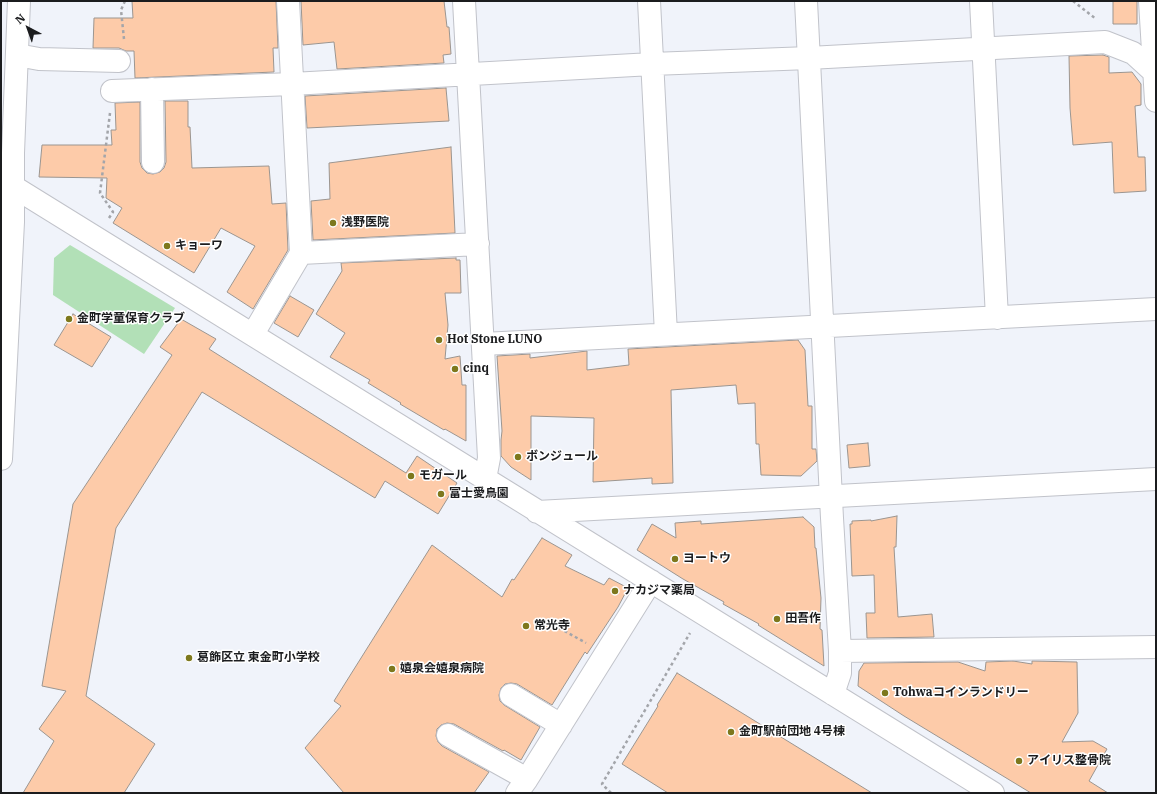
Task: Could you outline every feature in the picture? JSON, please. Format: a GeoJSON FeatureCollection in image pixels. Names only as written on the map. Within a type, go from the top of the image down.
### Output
{"type":"FeatureCollection","features":[{"type":"Feature","properties":{"kind":"street"},"geometry":{"type":"LineString","coordinates":[[1,459],[2,414],[13,222],[7,183],[13,153],[18,1]]}},
{"type":"Feature","properties":{"kind":"street"},"geometry":{"type":"LineString","coordinates":[[253,334],[301,254],[288,1]]}},
{"type":"Feature","properties":{"kind":"street"},"geometry":{"type":"LineString","coordinates":[[464,1],[489,462],[485,479]]}},
{"type":"Feature","properties":{"kind":"street"},"geometry":{"type":"LineString","coordinates":[[649,1],[666,334]]}},
{"type":"Feature","properties":{"kind":"street"},"geometry":{"type":"LineString","coordinates":[[806,1],[840,651],[840,673],[833,694]]}},
{"type":"Feature","properties":{"kind":"street"},"geometry":{"type":"LineString","coordinates":[[981,1],[997,318]]}},
{"type":"Feature","properties":{"kind":"street"},"geometry":{"type":"LineString","coordinates":[[1150,1],[1154,26],[1156,101]]}},
{"type":"Feature","properties":{"kind":"street"},"geometry":{"type":"LineString","coordinates":[[112,91],[292,84],[652,64],[809,58],[1105,42],[1133,53],[1155,73]]}},
{"type":"Feature","properties":{"kind":"street"},"geometry":{"type":"LineString","coordinates":[[17,55],[39,59],[120,61]]}},
{"type":"Feature","properties":{"kind":"street"},"geometry":{"type":"LineString","coordinates":[[152,89],[153,162]]}},
{"type":"Feature","properties":{"kind":"street"},"geometry":{"type":"LineString","coordinates":[[7,183],[993,793]]}},
{"type":"Feature","properties":{"kind":"street"},"geometry":{"type":"LineString","coordinates":[[301,254],[478,244]]}},
{"type":"Feature","properties":{"kind":"street"},"geometry":{"type":"LineString","coordinates":[[483,344],[1156,309]]}},
{"type":"Feature","properties":{"kind":"street"},"geometry":{"type":"LineString","coordinates":[[537,512],[1156,479]]}},
{"type":"Feature","properties":{"kind":"street"},"geometry":{"type":"LineString","coordinates":[[448,735],[522,786],[651,581]]}},
{"type":"Feature","properties":{"kind":"street"},"geometry":{"type":"LineString","coordinates":[[840,651],[1156,647]]}},
{"type":"Feature","properties":{"kind":"street"},"geometry":{"type":"LineString","coordinates":[[511,695],[561,725]]}},
{"type":"Feature","properties":{"kind":"path"},"geometry":{"type":"LineString","coordinates":[[554,625],[588,644]]}},
{"type":"Feature","properties":{"kind":"path"},"geometry":{"type":"LineString","coordinates":[[611,793],[602,784],[692,631]]}},
{"type":"Feature","properties":{"kind":"green space"},"geometry":{"type":"Polygon","coordinates":[[[70,245],[175,308],[144,354],[53,295],[54,258],[70,245]]]}},
{"type":"Feature","properties":{"kind":"building"},"geometry":{"type":"Polygon","coordinates":[[[132,1],[276,1],[278,48],[273,48],[274,72],[135,78],[134,51],[126,51],[119,48],[93,48],[94,18],[133,18],[132,1]]]}},
{"type":"Feature","properties":{"kind":"building"},"geometry":{"type":"Polygon","coordinates":[[[301,1],[444,1],[447,27],[449,27],[451,54],[443,55],[444,63],[337,69],[334,42],[303,45],[301,1]]]}},
{"type":"Feature","properties":{"kind":"building"},"geometry":{"type":"Polygon","coordinates":[[[1113,1],[1137,1],[1137,24],[1113,24],[1113,1]]]}},
{"type":"Feature","properties":{"kind":"building"},"geometry":{"type":"Polygon","coordinates":[[[1103,55],[1109,57],[1109,73],[1132,72],[1141,84],[1141,105],[1135,106],[1138,157],[1145,157],[1146,191],[1114,193],[1112,142],[1073,145],[1070,108],[1069,56],[1103,55]]]}},
{"type":"Feature","properties":{"kind":"building"},"geometry":{"type":"Polygon","coordinates":[[[446,88],[449,121],[307,128],[305,96],[446,88]]]}},
{"type":"Feature","properties":{"kind":"building"},"geometry":{"type":"Polygon","coordinates":[[[165,101],[188,101],[188,127],[190,127],[192,168],[269,166],[272,204],[286,203],[288,250],[253,309],[227,292],[255,246],[221,228],[194,273],[113,223],[122,208],[106,198],[107,178],[39,177],[42,145],[112,145],[111,130],[116,130],[115,103],[140,102],[140,162],[142,168],[147,173],[153,174],[160,172],[164,168],[166,162],[165,101]]]}},
{"type":"Feature","properties":{"kind":"building"},"geometry":{"type":"Polygon","coordinates":[[[451,147],[455,233],[313,240],[311,201],[330,199],[329,163],[451,147]]]}},
{"type":"Feature","properties":{"kind":"building"},"geometry":{"type":"Polygon","coordinates":[[[456,258],[456,260],[460,260],[461,293],[445,293],[448,325],[445,359],[460,356],[462,385],[466,385],[466,441],[400,404],[401,403],[368,383],[370,380],[330,357],[345,333],[316,314],[342,271],[341,263],[456,258]]]}},
{"type":"Feature","properties":{"kind":"building"},"geometry":{"type":"Polygon","coordinates":[[[290,296],[314,310],[298,337],[274,323],[290,296]]]}},
{"type":"Feature","properties":{"kind":"building"},"geometry":{"type":"Polygon","coordinates":[[[73,314],[111,337],[92,367],[54,345],[73,314]]]}},
{"type":"Feature","properties":{"kind":"building"},"geometry":{"type":"Polygon","coordinates":[[[181,319],[216,339],[209,349],[406,473],[417,456],[457,483],[438,514],[385,481],[375,498],[202,392],[116,528],[86,696],[155,744],[124,793],[23,793],[54,741],[39,729],[66,691],[42,686],[73,504],[172,355],[160,347],[181,319]]]}},
{"type":"Feature","properties":{"kind":"building"},"geometry":{"type":"Polygon","coordinates":[[[798,340],[805,350],[808,406],[812,406],[812,449],[816,449],[817,461],[801,476],[761,475],[759,444],[756,444],[755,403],[738,404],[736,385],[671,390],[673,483],[652,484],[652,478],[593,482],[594,418],[531,416],[531,480],[511,467],[501,456],[502,431],[497,356],[530,354],[530,358],[587,351],[587,370],[629,365],[628,349],[798,340]]]}},
{"type":"Feature","properties":{"kind":"building"},"geometry":{"type":"Polygon","coordinates":[[[868,443],[870,466],[849,468],[847,445],[868,443]]]}},
{"type":"Feature","properties":{"kind":"building"},"geometry":{"type":"Polygon","coordinates":[[[897,516],[896,547],[894,547],[898,617],[932,614],[934,637],[867,638],[866,613],[875,613],[874,575],[852,576],[850,524],[852,524],[852,521],[871,521],[897,516]]]}},
{"type":"Feature","properties":{"kind":"building"},"geometry":{"type":"Polygon","coordinates":[[[803,517],[814,527],[821,598],[820,629],[822,630],[824,666],[758,625],[759,624],[723,604],[724,602],[683,579],[637,550],[652,524],[676,538],[675,523],[701,521],[701,524],[803,517]]]}},
{"type":"Feature","properties":{"kind":"building"},"geometry":{"type":"Polygon","coordinates":[[[542,538],[572,555],[565,566],[604,585],[609,578],[628,588],[618,607],[587,654],[585,652],[552,705],[517,684],[505,684],[501,688],[499,695],[500,701],[504,705],[540,727],[521,760],[454,724],[447,723],[441,725],[437,729],[436,736],[438,742],[442,746],[489,772],[474,793],[344,793],[305,748],[341,706],[334,701],[432,545],[502,597],[512,579],[514,580],[542,538]]]}},
{"type":"Feature","properties":{"kind":"building"},"geometry":{"type":"Polygon","coordinates":[[[1013,661],[1032,664],[1032,661],[1077,662],[1078,713],[1062,742],[1093,741],[1107,749],[1089,781],[1108,793],[1031,793],[904,716],[858,686],[859,671],[864,663],[958,662],[985,671],[986,662],[1013,661]]]}},
{"type":"Feature","properties":{"kind":"building"},"geometry":{"type":"Polygon","coordinates":[[[677,673],[872,793],[668,793],[622,764],[677,673]]]}},
{"type":"Feature","properties":{"kind":"place","name":"浅野医院"},"geometry":{"type":"Point","coordinates":[333,223]}},
{"type":"Feature","properties":{"kind":"place","name":"キョーワ"},"geometry":{"type":"Point","coordinates":[167,246]}},
{"type":"Feature","properties":{"kind":"place","name":"金町学童保育クラブ"},"geometry":{"type":"Point","coordinates":[69,319]}},
{"type":"Feature","properties":{"kind":"place","name":"Hot Stone LUNO"},"geometry":{"type":"Point","coordinates":[439,340]}},
{"type":"Feature","properties":{"kind":"place","name":"cinq"},"geometry":{"type":"Point","coordinates":[455,369]}},
{"type":"Feature","properties":{"kind":"place","name":"ボンジュール"},"geometry":{"type":"Point","coordinates":[518,457]}},
{"type":"Feature","properties":{"kind":"place","name":"モガール"},"geometry":{"type":"Point","coordinates":[411,476]}},
{"type":"Feature","properties":{"kind":"place","name":"富士愛鳥園"},"geometry":{"type":"Point","coordinates":[441,494]}},
{"type":"Feature","properties":{"kind":"place","name":"ヨートウ"},"geometry":{"type":"Point","coordinates":[675,559]}},
{"type":"Feature","properties":{"kind":"place","name":"ナカジマ薬局"},"geometry":{"type":"Point","coordinates":[615,591]}},
{"type":"Feature","properties":{"kind":"place","name":"田吾作"},"geometry":{"type":"Point","coordinates":[777,619]}},
{"type":"Feature","properties":{"kind":"place","name":"常光寺"},"geometry":{"type":"Point","coordinates":[526,626]}},
{"type":"Feature","properties":{"kind":"place","name":"葛飾区立 東金町小学校"},"geometry":{"type":"Point","coordinates":[189,658]}},
{"type":"Feature","properties":{"kind":"place","name":"嬉泉会嬉泉病院"},"geometry":{"type":"Point","coordinates":[392,669]}},
{"type":"Feature","properties":{"kind":"place","name":"Tohwaコインランドリー"},"geometry":{"type":"Point","coordinates":[885,693]}},
{"type":"Feature","properties":{"kind":"place","name":"金町駅前団地 4号棟"},"geometry":{"type":"Point","coordinates":[731,732]}},
{"type":"Feature","properties":{"kind":"place","name":"アイリス整骨院"},"geometry":{"type":"Point","coordinates":[1019,761]}}]}
